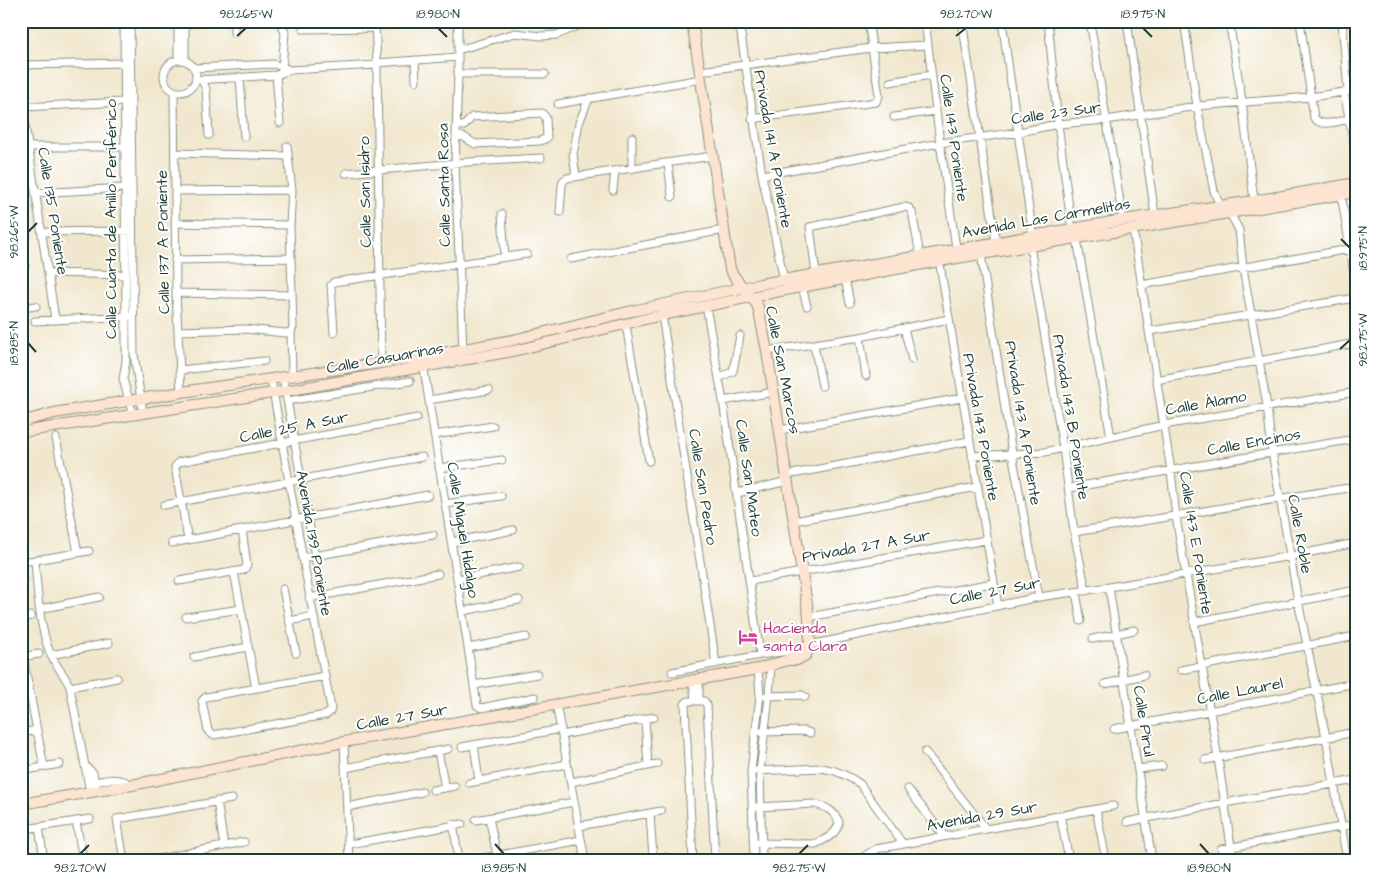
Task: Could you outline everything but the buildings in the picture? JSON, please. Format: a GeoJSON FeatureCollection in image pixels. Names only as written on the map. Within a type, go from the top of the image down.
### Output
{"type":"FeatureCollection","features":[{"type":"Feature","properties":{"kind":"street","name":"Calle Cuarta de Anillo Periférico"},"geometry":{"type":"LineString","coordinates":[[124,21],[129,147],[130,316],[123,379],[130,401],[138,414]]}},
{"type":"Feature","properties":{"kind":"street","name":"Calle Cuarta de Anillo Periférico"},"geometry":{"type":"LineString","coordinates":[[130,21],[124,102],[129,147],[124,188],[129,231],[126,274],[134,354],[141,399],[138,414]]}},
{"type":"Feature","properties":{"kind":"street"},"geometry":{"type":"LineString","coordinates":[[178,21],[182,60]]}},
{"type":"Feature","properties":{"kind":"street"},"geometry":{"type":"LineString","coordinates":[[182,60],[185,21]]}},
{"type":"Feature","properties":{"kind":"street"},"geometry":{"type":"LineString","coordinates":[[234,21],[234,33]]}},
{"type":"Feature","properties":{"kind":"street"},"geometry":{"type":"LineString","coordinates":[[279,21],[285,32],[280,123]]}},
{"type":"Feature","properties":{"kind":"street","name":"Calle Santa Rosa"},"geometry":{"type":"LineString","coordinates":[[458,21],[455,164],[463,349]]}},
{"type":"Feature","properties":{"kind":"street"},"geometry":{"type":"LineString","coordinates":[[283,71],[274,64],[195,68],[182,60],[173,61],[167,66],[164,72],[164,80],[168,87],[181,93],[188,91],[200,80],[415,60],[458,53],[515,33],[541,36],[557,35],[589,21]]}},
{"type":"Feature","properties":{"kind":"street","name":"Calle San Marcos"},"geometry":{"type":"LineString","coordinates":[[692,21],[730,269],[758,307],[767,351],[809,617],[810,645]]}},
{"type":"Feature","properties":{"kind":"street","name":"Privada 141 A Poniente"},"geometry":{"type":"LineString","coordinates":[[739,21],[752,119],[784,280]]}},
{"type":"Feature","properties":{"kind":"street","name":"Calle 143 Poniente"},"geometry":{"type":"LineString","coordinates":[[925,21],[956,253]]}},
{"type":"Feature","properties":{"kind":"street"},"geometry":{"type":"LineString","coordinates":[[962,21],[996,242]]}},
{"type":"Feature","properties":{"kind":"street","name":"Privada 143 B Poniente"},"geometry":{"type":"LineString","coordinates":[[1002,21],[1019,132],[1031,241],[1074,532],[1086,591]]}},
{"type":"Feature","properties":{"kind":"street"},"geometry":{"type":"LineString","coordinates":[[1048,21],[1058,124],[1075,234],[1111,437]]}},
{"type":"Feature","properties":{"kind":"street"},"geometry":{"type":"LineString","coordinates":[[1090,21],[1123,220]]}},
{"type":"Feature","properties":{"kind":"street"},"geometry":{"type":"LineString","coordinates":[[1101,21],[1127,22],[1142,114],[1155,215]]}},
{"type":"Feature","properties":{"kind":"street","name":"Calle Roble"},"geometry":{"type":"LineString","coordinates":[[1184,21],[1197,106],[1214,191],[1218,201],[1236,223],[1239,230],[1243,268],[1267,406],[1272,452],[1298,601],[1326,737],[1346,860]]}},
{"type":"Feature","properties":{"kind":"street"},"geometry":{"type":"LineString","coordinates":[[1229,21],[1242,101],[1254,201]]}},
{"type":"Feature","properties":{"kind":"street"},"geometry":{"type":"LineString","coordinates":[[1300,21],[1314,118],[1322,124],[1349,119]]}},
{"type":"Feature","properties":{"kind":"street"},"geometry":{"type":"LineString","coordinates":[[1342,21],[1349,91],[1349,119],[1354,133],[1356,154]]}},
{"type":"Feature","properties":{"kind":"street"},"geometry":{"type":"LineString","coordinates":[[303,29],[375,24]]}},
{"type":"Feature","properties":{"kind":"street","name":"Calle San Isidro"},"geometry":{"type":"LineString","coordinates":[[375,24],[380,363]]}},
{"type":"Feature","properties":{"kind":"street"},"geometry":{"type":"LineString","coordinates":[[752,119],[876,102],[879,96],[869,26]]}},
{"type":"Feature","properties":{"kind":"street"},"geometry":{"type":"LineString","coordinates":[[558,104],[744,65],[871,48],[928,45]]}},
{"type":"Feature","properties":{"kind":"street"},"geometry":{"type":"LineString","coordinates":[[415,60],[416,81]]}},
{"type":"Feature","properties":{"kind":"street"},"geometry":{"type":"LineString","coordinates":[[21,65],[127,63]]}},
{"type":"Feature","properties":{"kind":"street"},"geometry":{"type":"LineString","coordinates":[[195,68],[206,89],[209,135]]}},
{"type":"Feature","properties":{"kind":"street"},"geometry":{"type":"LineString","coordinates":[[458,74],[545,74]]}},
{"type":"Feature","properties":{"kind":"street"},"geometry":{"type":"LineString","coordinates":[[890,82],[931,75]]}},
{"type":"Feature","properties":{"kind":"street"},"geometry":{"type":"LineString","coordinates":[[240,77],[244,137]]}},
{"type":"Feature","properties":{"kind":"street","name":"Calle 137 A Poniente"},"geometry":{"type":"LineString","coordinates":[[174,91],[176,293],[181,392]]}},
{"type":"Feature","properties":{"kind":"street","name":"Calle 23 Sur"},"geometry":{"type":"LineString","coordinates":[[762,176],[940,143],[1019,132],[1058,124],[1106,120],[1197,106],[1311,97],[1349,91]]}},
{"type":"Feature","properties":{"kind":"street"},"geometry":{"type":"LineString","coordinates":[[576,177],[573,154],[579,123],[589,98]]}},
{"type":"Feature","properties":{"kind":"street","name":"Calle 135 Poniente"},"geometry":{"type":"LineString","coordinates":[[21,99],[55,320]]}},
{"type":"Feature","properties":{"kind":"street"},"geometry":{"type":"LineString","coordinates":[[22,107],[124,102]]}},
{"type":"Feature","properties":{"kind":"street"},"geometry":{"type":"LineString","coordinates":[[894,117],[936,111]]}},
{"type":"Feature","properties":{"kind":"street"},"geometry":{"type":"LineString","coordinates":[[456,126],[464,126],[472,117],[542,113],[546,118],[547,138],[540,141],[475,144],[464,137],[456,136]]}},
{"type":"Feature","properties":{"kind":"street"},"geometry":{"type":"LineString","coordinates":[[632,137],[632,169]]}},
{"type":"Feature","properties":{"kind":"street","name":"Avenida 139 Poniente"},"geometry":{"type":"LineString","coordinates":[[287,146],[292,190],[290,225],[293,327],[290,332],[286,396],[322,596]]}},
{"type":"Feature","properties":{"kind":"street"},"geometry":{"type":"LineString","coordinates":[[29,147],[129,147]]}},
{"type":"Feature","properties":{"kind":"street"},"geometry":{"type":"LineString","coordinates":[[175,153],[287,156]]}},
{"type":"Feature","properties":{"kind":"street"},"geometry":{"type":"LineString","coordinates":[[560,212],[563,181],[567,178],[712,156]]}},
{"type":"Feature","properties":{"kind":"street"},"geometry":{"type":"LineString","coordinates":[[346,173],[468,162],[541,158]]}},
{"type":"Feature","properties":{"kind":"street"},"geometry":{"type":"LineString","coordinates":[[668,163],[672,197]]}},
{"type":"Feature","properties":{"kind":"street"},"geometry":{"type":"LineString","coordinates":[[613,190],[615,171]]}},
{"type":"Feature","properties":{"kind":"street","name":"Avenida Las Carmelitas"},"geometry":{"type":"LineString","coordinates":[[1075,234],[1123,220],[1254,201],[1356,183]]}},
{"type":"Feature","properties":{"kind":"street"},"geometry":{"type":"LineString","coordinates":[[36,193],[124,188]]}},
{"type":"Feature","properties":{"kind":"street"},"geometry":{"type":"LineString","coordinates":[[175,191],[292,190]]}},
{"type":"Feature","properties":{"kind":"street","name":"Avenida Las Carmelitas"},"geometry":{"type":"LineString","coordinates":[[956,253],[981,254],[1031,241],[1075,234],[1133,229],[1356,192]]}},
{"type":"Feature","properties":{"kind":"street"},"geometry":{"type":"LineString","coordinates":[[1341,194],[1356,285]]}},
{"type":"Feature","properties":{"kind":"street"},"geometry":{"type":"LineString","coordinates":[[816,274],[810,227],[904,207],[909,208],[912,212],[920,255]]}},
{"type":"Feature","properties":{"kind":"street"},"geometry":{"type":"LineString","coordinates":[[502,214],[505,257]]}},
{"type":"Feature","properties":{"kind":"street"},"geometry":{"type":"LineString","coordinates":[[175,223],[290,225]]}},
{"type":"Feature","properties":{"kind":"street","name":"Calle 143 E Poniente"},"geometry":{"type":"LineString","coordinates":[[1133,229],[1171,471],[1176,517],[1218,758],[1233,860]]}},
{"type":"Feature","properties":{"kind":"street"},"geometry":{"type":"LineString","coordinates":[[571,259],[724,230]]}},
{"type":"Feature","properties":{"kind":"street"},"geometry":{"type":"LineString","coordinates":[[42,232],[129,231]]}},
{"type":"Feature","properties":{"kind":"street","name":"Avenida Las Carmelitas"},"geometry":{"type":"LineString","coordinates":[[750,297],[845,279],[996,242],[1031,241]]}},
{"type":"Feature","properties":{"kind":"street"},"geometry":{"type":"LineString","coordinates":[[1141,285],[1350,250]]}},
{"type":"Feature","properties":{"kind":"street"},"geometry":{"type":"LineString","coordinates":[[334,333],[332,283],[527,254]]}},
{"type":"Feature","properties":{"kind":"street","name":"Privada 143 A Poniente"},"geometry":{"type":"LineString","coordinates":[[981,254],[1012,453],[1039,597]]}},
{"type":"Feature","properties":{"kind":"street","name":"Avenida Las Carmelitas"},"geometry":{"type":"LineString","coordinates":[[743,288],[920,255],[938,257]]}},
{"type":"Feature","properties":{"kind":"street","name":"Privada 143 Poniente"},"geometry":{"type":"LineString","coordinates":[[938,257],[998,606]]}},
{"type":"Feature","properties":{"kind":"street"},"geometry":{"type":"LineString","coordinates":[[176,260],[291,258]]}},
{"type":"Feature","properties":{"kind":"street"},"geometry":{"type":"LineString","coordinates":[[49,273],[126,274]]}},
{"type":"Feature","properties":{"kind":"street"},"geometry":{"type":"LineString","coordinates":[[845,279],[850,304]]}},
{"type":"Feature","properties":{"kind":"street"},"geometry":{"type":"LineString","coordinates":[[802,287],[806,306]]}},
{"type":"Feature","properties":{"kind":"street","name":"Calle Casuarinas"},"geometry":{"type":"LineString","coordinates":[[21,432],[273,393],[286,396],[422,362],[463,349],[513,340],[632,311],[743,288]]}},
{"type":"Feature","properties":{"kind":"street"},"geometry":{"type":"LineString","coordinates":[[176,293],[292,294]]}},
{"type":"Feature","properties":{"kind":"street","name":"Calle Casuarinas"},"geometry":{"type":"LineString","coordinates":[[21,422],[54,413],[181,392],[380,363],[422,362],[513,351],[662,315],[750,297]]}},
{"type":"Feature","properties":{"kind":"street"},"geometry":{"type":"LineString","coordinates":[[1150,331],[1356,298]]}},
{"type":"Feature","properties":{"kind":"street"},"geometry":{"type":"LineString","coordinates":[[21,308],[36,306]]}},
{"type":"Feature","properties":{"kind":"street","name":"Calle San Mateo"},"geometry":{"type":"LineString","coordinates":[[706,306],[723,401],[760,655]]}},
{"type":"Feature","properties":{"kind":"street","name":"Calle San Pedro"},"geometry":{"type":"LineString","coordinates":[[662,315],[716,664]]}},
{"type":"Feature","properties":{"kind":"street"},"geometry":{"type":"LineString","coordinates":[[35,322],[130,316]]}},
{"type":"Feature","properties":{"kind":"street"},"geometry":{"type":"LineString","coordinates":[[767,351],[860,337],[949,319]]}},
{"type":"Feature","properties":{"kind":"street"},"geometry":{"type":"LineString","coordinates":[[626,325],[649,461]]}},
{"type":"Feature","properties":{"kind":"street"},"geometry":{"type":"LineString","coordinates":[[904,328],[912,360]]}},
{"type":"Feature","properties":{"kind":"street"},"geometry":{"type":"LineString","coordinates":[[179,331],[246,329],[290,332]]}},
{"type":"Feature","properties":{"kind":"street"},"geometry":{"type":"LineString","coordinates":[[719,378],[733,371],[740,336]]}},
{"type":"Feature","properties":{"kind":"street"},"geometry":{"type":"LineString","coordinates":[[860,337],[866,376]]}},
{"type":"Feature","properties":{"kind":"street"},"geometry":{"type":"LineString","coordinates":[[1156,380],[1356,343]]}},
{"type":"Feature","properties":{"kind":"street"},"geometry":{"type":"LineString","coordinates":[[814,345],[822,386]]}},
{"type":"Feature","properties":{"kind":"street"},"geometry":{"type":"LineString","coordinates":[[180,370],[264,361]]}},
{"type":"Feature","properties":{"kind":"street","name":"Calle Miguel Hidalgo"},"geometry":{"type":"LineString","coordinates":[[422,362],[478,707],[535,697]]}},
{"type":"Feature","properties":{"kind":"street"},"geometry":{"type":"LineString","coordinates":[[124,373],[130,369],[136,371],[138,375]]}},
{"type":"Feature","properties":{"kind":"street","name":"Avenida 139 Poniente"},"geometry":{"type":"LineString","coordinates":[[256,688],[203,698],[208,731],[213,735],[326,715],[330,712],[331,708],[309,598],[271,379]]}},
{"type":"Feature","properties":{"kind":"street"},"geometry":{"type":"LineString","coordinates":[[286,396],[410,381]]}},
{"type":"Feature","properties":{"kind":"street"},"geometry":{"type":"LineString","coordinates":[[126,388],[135,390],[139,384]]}},
{"type":"Feature","properties":{"kind":"street"},"geometry":{"type":"LineString","coordinates":[[429,400],[489,390]]}},
{"type":"Feature","properties":{"kind":"street"},"geometry":{"type":"LineString","coordinates":[[723,401],[774,392]]}},
{"type":"Feature","properties":{"kind":"street","name":"Calle Álamo"},"geometry":{"type":"LineString","coordinates":[[972,456],[1033,453],[1164,425],[1356,392]]}},
{"type":"Feature","properties":{"kind":"street"},"geometry":{"type":"LineString","coordinates":[[780,430],[962,398]]}},
{"type":"Feature","properties":{"kind":"street","name":"Calle 25 A Sur"},"geometry":{"type":"LineString","coordinates":[[181,502],[176,464],[417,418]]}},
{"type":"Feature","properties":{"kind":"street"},"geometry":{"type":"LineString","coordinates":[[434,435],[493,426]]}},
{"type":"Feature","properties":{"kind":"street"},"geometry":{"type":"LineString","coordinates":[[56,438],[78,553]]}},
{"type":"Feature","properties":{"kind":"street","name":"Calle Encinos"},"geometry":{"type":"LineString","coordinates":[[1069,488],[1356,439]]}},
{"type":"Feature","properties":{"kind":"street"},"geometry":{"type":"LineString","coordinates":[[737,493],[788,478],[970,441]]}},
{"type":"Feature","properties":{"kind":"street"},"geometry":{"type":"LineString","coordinates":[[164,505],[422,457]]}},
{"type":"Feature","properties":{"kind":"street"},"geometry":{"type":"LineString","coordinates":[[439,468],[502,460]]}},
{"type":"Feature","properties":{"kind":"street"},"geometry":{"type":"LineString","coordinates":[[794,521],[977,487]]}},
{"type":"Feature","properties":{"kind":"street"},"geometry":{"type":"LineString","coordinates":[[1074,532],[1356,487]]}},
{"type":"Feature","properties":{"kind":"street"},"geometry":{"type":"LineString","coordinates":[[172,543],[428,495]]}},
{"type":"Feature","properties":{"kind":"street"},"geometry":{"type":"LineString","coordinates":[[444,504],[501,496]]}},
{"type":"Feature","properties":{"kind":"street"},"geometry":{"type":"LineString","coordinates":[[181,502],[188,540]]}},
{"type":"Feature","properties":{"kind":"street"},"geometry":{"type":"LineString","coordinates":[[179,581],[244,570],[247,565],[242,530]]}},
{"type":"Feature","properties":{"kind":"street"},"geometry":{"type":"LineString","coordinates":[[452,542],[513,530]]}},
{"type":"Feature","properties":{"kind":"street"},"geometry":{"type":"LineString","coordinates":[[302,558],[433,535]]}},
{"type":"Feature","properties":{"kind":"street","name":"Privada 27 A Sur"},"geometry":{"type":"LineString","coordinates":[[750,581],[986,540]]}},
{"type":"Feature","properties":{"kind":"street","name":"Calle 27 Sur"},"geometry":{"type":"LineString","coordinates":[[796,650],[810,645],[1039,597],[1086,591],[1356,543]]}},
{"type":"Feature","properties":{"kind":"street"},"geometry":{"type":"LineString","coordinates":[[89,551],[32,561],[40,609],[51,655],[70,687],[85,766],[93,788]]}},
{"type":"Feature","properties":{"kind":"street"},"geometry":{"type":"LineString","coordinates":[[458,579],[519,567]]}},
{"type":"Feature","properties":{"kind":"street"},"geometry":{"type":"LineString","coordinates":[[234,572],[256,688],[325,676]]}},
{"type":"Feature","properties":{"kind":"street"},"geometry":{"type":"LineString","coordinates":[[309,598],[438,574]]}},
{"type":"Feature","properties":{"kind":"street"},"geometry":{"type":"LineString","coordinates":[[809,617],[993,583]]}},
{"type":"Feature","properties":{"kind":"street","name":"Calle Pirul"},"geometry":{"type":"LineString","coordinates":[[1109,587],[1152,860]]}},
{"type":"Feature","properties":{"kind":"street"},"geometry":{"type":"LineString","coordinates":[[283,589],[296,653]]}},
{"type":"Feature","properties":{"kind":"street"},"geometry":{"type":"LineString","coordinates":[[1194,622],[1356,590]]}},
{"type":"Feature","properties":{"kind":"street"},"geometry":{"type":"LineString","coordinates":[[1076,592],[1081,620]]}},
{"type":"Feature","properties":{"kind":"street"},"geometry":{"type":"LineString","coordinates":[[40,609],[99,597]]}},
{"type":"Feature","properties":{"kind":"street"},"geometry":{"type":"LineString","coordinates":[[463,611],[519,600]]}},
{"type":"Feature","properties":{"kind":"street"},"geometry":{"type":"LineString","coordinates":[[186,618],[241,609]]}},
{"type":"Feature","properties":{"kind":"street"},"geometry":{"type":"LineString","coordinates":[[21,618],[32,616]]}},
{"type":"Feature","properties":{"kind":"street"},"geometry":{"type":"LineString","coordinates":[[290,621],[313,616]]}},
{"type":"Feature","properties":{"kind":"street"},"geometry":{"type":"LineString","coordinates":[[1093,639],[1134,630]]}},
{"type":"Feature","properties":{"kind":"street"},"geometry":{"type":"LineString","coordinates":[[1181,670],[1356,636]]}},
{"type":"Feature","properties":{"kind":"street"},"geometry":{"type":"LineString","coordinates":[[468,648],[526,637]]}},
{"type":"Feature","properties":{"kind":"street"},"geometry":{"type":"LineString","coordinates":[[51,655],[109,643]]}},
{"type":"Feature","properties":{"kind":"street","name":"Calle 27 Sur"},"geometry":{"type":"LineString","coordinates":[[21,804],[93,788],[132,785],[344,742],[758,668],[803,657],[808,652],[810,645]]}},
{"type":"Feature","properties":{"kind":"street"},"geometry":{"type":"LineString","coordinates":[[194,657],[248,648]]}},
{"type":"Feature","properties":{"kind":"street"},"geometry":{"type":"LineString","coordinates":[[672,672],[796,650]]}},
{"type":"Feature","properties":{"kind":"street"},"geometry":{"type":"LineString","coordinates":[[788,660],[796,650]]}},
{"type":"Feature","properties":{"kind":"street"},"geometry":{"type":"LineString","coordinates":[[39,654],[22,657],[44,767]]}},
{"type":"Feature","properties":{"kind":"street"},"geometry":{"type":"LineString","coordinates":[[762,860],[760,771],[771,665]]}},
{"type":"Feature","properties":{"kind":"street"},"geometry":{"type":"LineString","coordinates":[[754,860],[751,771],[760,696],[758,668]]}},
{"type":"Feature","properties":{"kind":"street"},"geometry":{"type":"LineString","coordinates":[[474,685],[537,674]]}},
{"type":"Feature","properties":{"kind":"street"},"geometry":{"type":"LineString","coordinates":[[1105,684],[1144,675]]}},
{"type":"Feature","properties":{"kind":"street"},"geometry":{"type":"LineString","coordinates":[[70,687],[117,678]]}},
{"type":"Feature","properties":{"kind":"street"},"geometry":{"type":"LineString","coordinates":[[696,679],[697,701]]}},
{"type":"Feature","properties":{"kind":"street","name":"Calle Laurel"},"geometry":{"type":"LineString","coordinates":[[1114,730],[1356,683]]}},
{"type":"Feature","properties":{"kind":"street"},"geometry":{"type":"LineString","coordinates":[[21,695],[30,693]]}},
{"type":"Feature","properties":{"kind":"street"},"geometry":{"type":"LineString","coordinates":[[760,696],[802,695],[805,697]]}},
{"type":"Feature","properties":{"kind":"street"},"geometry":{"type":"LineString","coordinates":[[693,860],[685,704],[688,701],[704,701],[707,704],[715,860]]}},
{"type":"Feature","properties":{"kind":"street"},"geometry":{"type":"LineString","coordinates":[[556,704],[585,860]]}},
{"type":"Feature","properties":{"kind":"street"},"geometry":{"type":"LineString","coordinates":[[462,747],[654,717]]}},
{"type":"Feature","properties":{"kind":"street"},"geometry":{"type":"LineString","coordinates":[[645,719],[648,766]]}},
{"type":"Feature","properties":{"kind":"street"},"geometry":{"type":"LineString","coordinates":[[21,733],[37,730]]}},
{"type":"Feature","properties":{"kind":"street"},"geometry":{"type":"LineString","coordinates":[[756,732],[805,731],[810,734]]}},
{"type":"Feature","properties":{"kind":"street"},"geometry":{"type":"LineString","coordinates":[[1205,760],[1356,732]]}},
{"type":"Feature","properties":{"kind":"street"},"geometry":{"type":"LineString","coordinates":[[344,742],[349,860]]}},
{"type":"Feature","properties":{"kind":"street"},"geometry":{"type":"LineString","coordinates":[[474,745],[479,782]]}},
{"type":"Feature","properties":{"kind":"street"},"geometry":{"type":"LineString","coordinates":[[345,768],[448,749]]}},
{"type":"Feature","properties":{"kind":"street"},"geometry":{"type":"LineString","coordinates":[[438,751],[445,788]]}},
{"type":"Feature","properties":{"kind":"street"},"geometry":{"type":"LineString","coordinates":[[925,752],[986,829]]}},
{"type":"Feature","properties":{"kind":"street"},"geometry":{"type":"LineString","coordinates":[[21,771],[60,764]]}},
{"type":"Feature","properties":{"kind":"street"},"geometry":{"type":"LineString","coordinates":[[469,784],[567,764]]}},
{"type":"Feature","properties":{"kind":"street"},"geometry":{"type":"LineString","coordinates":[[570,782],[657,764]]}},
{"type":"Feature","properties":{"kind":"street"},"geometry":{"type":"LineString","coordinates":[[1138,769],[1162,766]]}},
{"type":"Feature","properties":{"kind":"street"},"geometry":{"type":"LineString","coordinates":[[751,771],[822,768],[854,779],[860,784],[903,844]]}},
{"type":"Feature","properties":{"kind":"street"},"geometry":{"type":"LineString","coordinates":[[1127,822],[1356,780]]}},
{"type":"Feature","properties":{"kind":"street"},"geometry":{"type":"LineString","coordinates":[[433,790],[455,786]]}},
{"type":"Feature","properties":{"kind":"street"},"geometry":{"type":"LineString","coordinates":[[908,789],[944,836]]}},
{"type":"Feature","properties":{"kind":"street"},"geometry":{"type":"LineString","coordinates":[[347,807],[422,792]]}},
{"type":"Feature","properties":{"kind":"street"},"geometry":{"type":"LineString","coordinates":[[124,860],[117,819],[232,799]]}},
{"type":"Feature","properties":{"kind":"street"},"geometry":{"type":"LineString","coordinates":[[217,802],[224,846]]}},
{"type":"Feature","properties":{"kind":"street"},"geometry":{"type":"LineString","coordinates":[[476,820],[574,802]]}},
{"type":"Feature","properties":{"kind":"street"},"geometry":{"type":"LineString","coordinates":[[752,808],[815,804],[831,810],[839,822],[836,830],[821,842],[815,844],[753,843]]}},
{"type":"Feature","properties":{"kind":"street","name":"Avenida 29 Sur"},"geometry":{"type":"LineString","coordinates":[[858,860],[876,849],[1113,806]]}},
{"type":"Feature","properties":{"kind":"street"},"geometry":{"type":"LineString","coordinates":[[1096,809],[1106,860]]}},
{"type":"Feature","properties":{"kind":"street"},"geometry":{"type":"LineString","coordinates":[[579,826],[661,811]]}},
{"type":"Feature","properties":{"kind":"street"},"geometry":{"type":"LineString","coordinates":[[650,813],[651,859],[665,857]]}},
{"type":"Feature","properties":{"kind":"street"},"geometry":{"type":"LineString","coordinates":[[1060,815],[1069,860]]}},
{"type":"Feature","properties":{"kind":"street"},"geometry":{"type":"LineString","coordinates":[[489,818],[497,855]]}},
{"type":"Feature","properties":{"kind":"street"},"geometry":{"type":"LineString","coordinates":[[44,860],[35,828],[90,819]]}},
{"type":"Feature","properties":{"kind":"street"},"geometry":{"type":"LineString","coordinates":[[76,821],[83,860]]}},
{"type":"Feature","properties":{"kind":"street"},"geometry":{"type":"LineString","coordinates":[[349,844],[453,824],[462,824]]}},
{"type":"Feature","properties":{"kind":"street"},"geometry":{"type":"LineString","coordinates":[[453,824],[459,860]]}},
{"type":"Feature","properties":{"kind":"street"},"geometry":{"type":"LineString","coordinates":[[1221,849],[1356,824]]}},
{"type":"Feature","properties":{"kind":"street"},"geometry":{"type":"LineString","coordinates":[[483,858],[581,840]]}},
{"type":"Feature","properties":{"kind":"street"},"geometry":{"type":"LineString","coordinates":[[153,860],[244,842]]}},
{"type":"Feature","properties":{"kind":"place","name":"Hacienda santa Clara"},"geometry":{"type":"Point","coordinates":[748,637]}}]}
